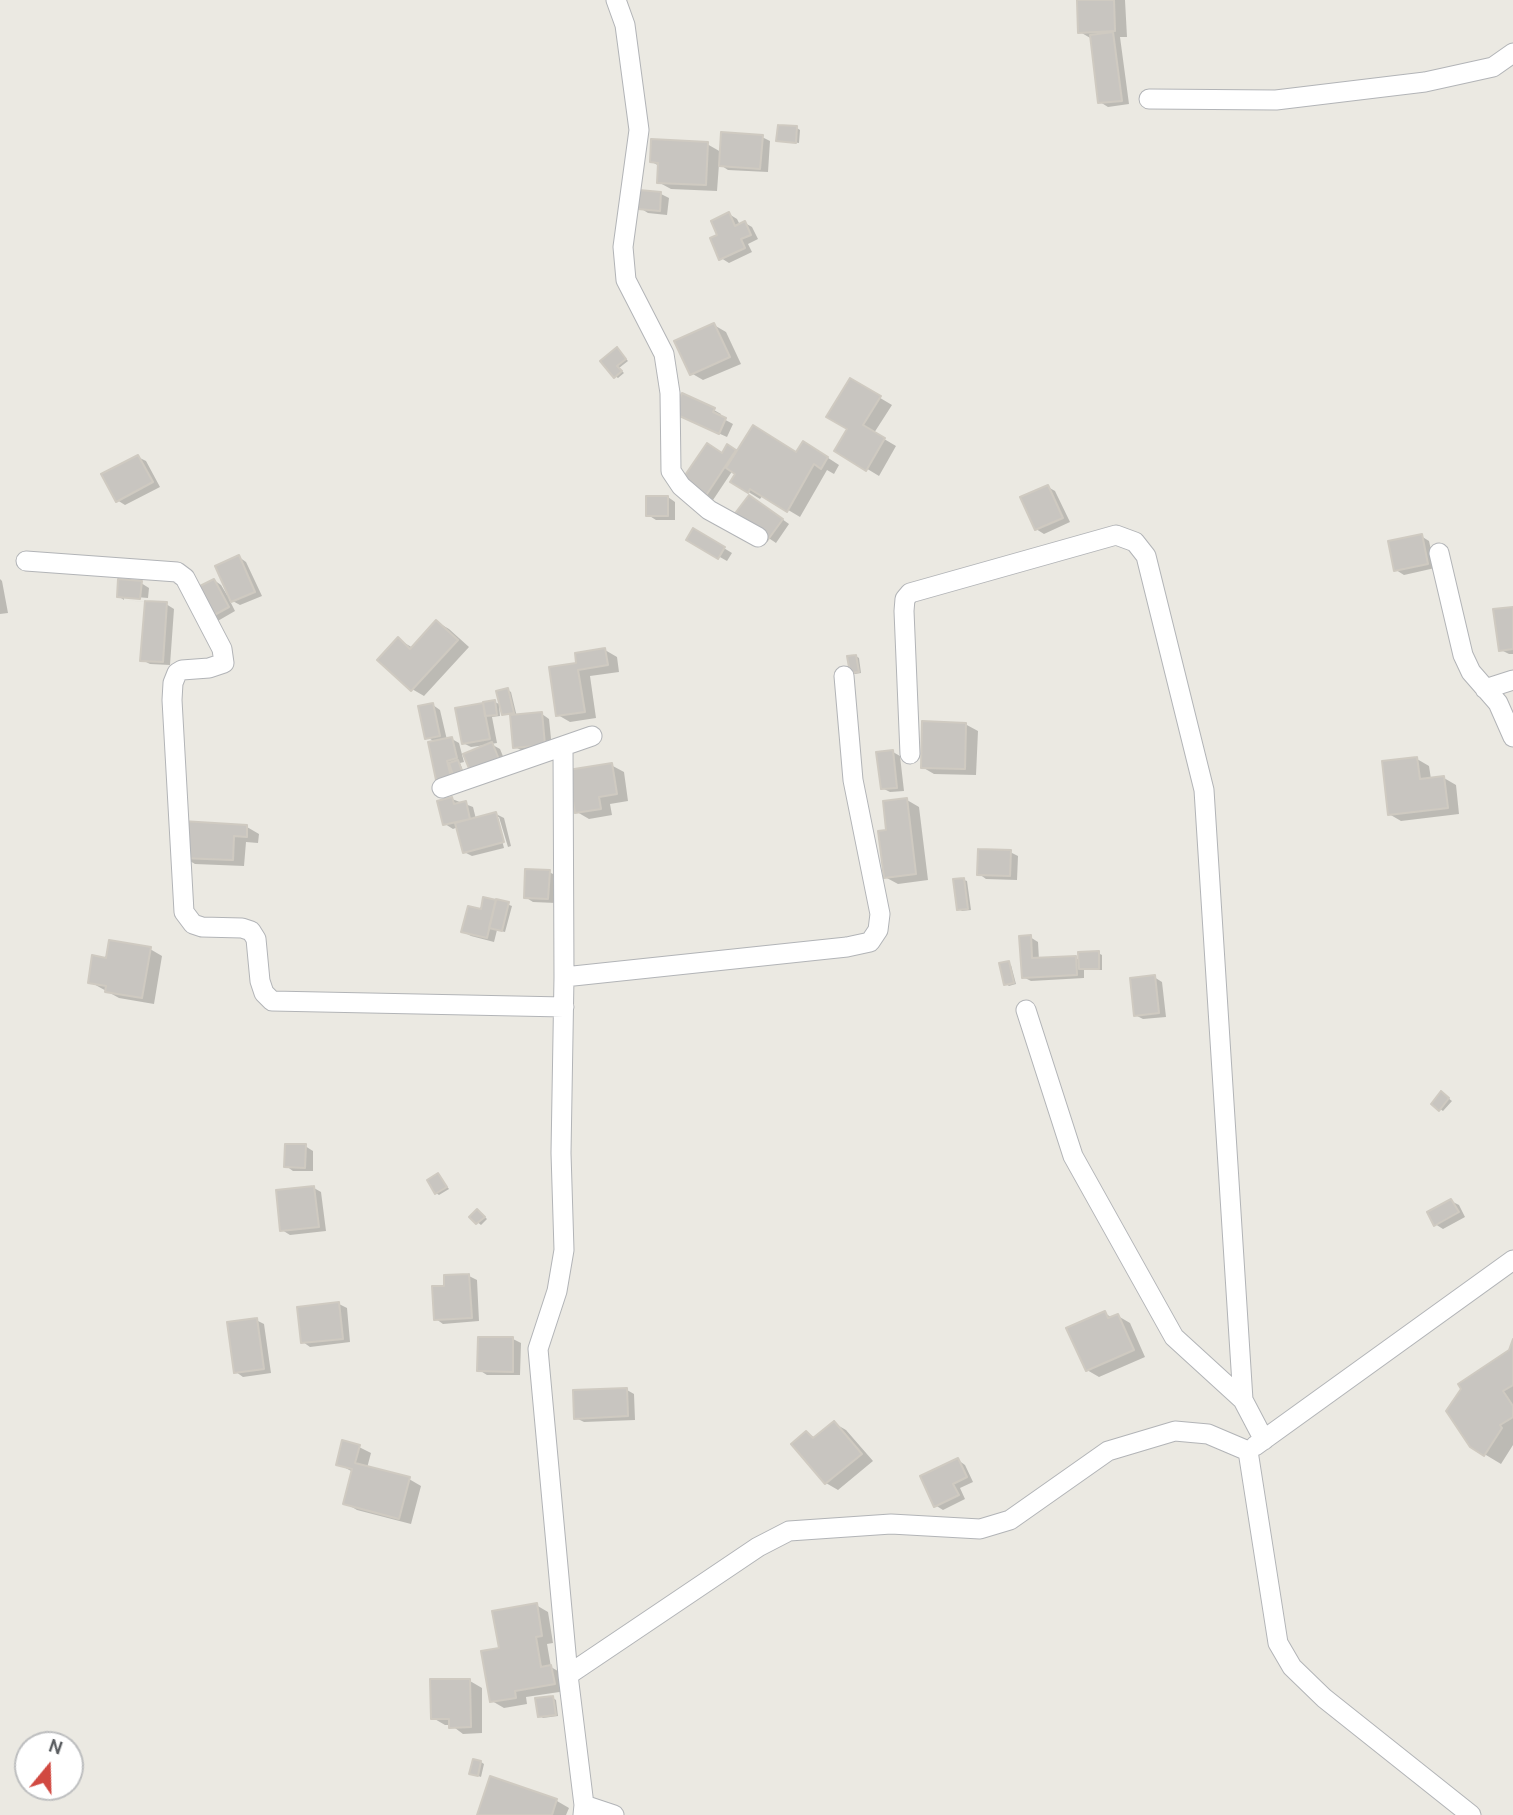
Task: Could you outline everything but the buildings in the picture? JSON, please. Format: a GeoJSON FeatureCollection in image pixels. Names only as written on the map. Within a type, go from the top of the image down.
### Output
{"type":"FeatureCollection","features":[{"type":"Feature","properties":{"kind":"street"},"geometry":{"type":"LineString","coordinates":[[616,0],[625,25],[639,130],[623,247],[626,280],[664,354],[670,393],[671,471],[681,486],[709,510],[758,537]]}},
{"type":"Feature","properties":{"kind":"street"},"geometry":{"type":"LineString","coordinates":[[1149,99],[1276,100],[1424,82],[1493,67],[1513,53]]}},
{"type":"Feature","properties":{"kind":"street"},"geometry":{"type":"LineString","coordinates":[[910,754],[904,611],[905,598],[910,593],[1116,535],[1135,542],[1146,556],[1204,790],[1227,1186],[1243,1400],[1256,1445],[1278,1643],[1292,1667],[1324,1698],[1471,1815]]}},
{"type":"Feature","properties":{"kind":"street"},"geometry":{"type":"LineString","coordinates":[[1439,552],[1463,655],[1471,672],[1499,703],[1513,737]]}},
{"type":"Feature","properties":{"kind":"street"},"geometry":{"type":"LineString","coordinates":[[26,561],[177,572],[185,578],[222,649],[224,663],[209,668],[182,670],[177,673],[173,683],[184,912],[193,924],[202,927],[242,928],[251,931],[256,939],[260,981],[264,993],[272,1000],[564,1007]]}},
{"type":"Feature","properties":{"kind":"street"},"geometry":{"type":"LineString","coordinates":[[564,977],[834,949],[870,942],[877,930],[880,914],[853,780],[844,676]]}},
{"type":"Feature","properties":{"kind":"street"},"geometry":{"type":"LineString","coordinates":[[1485,689],[1513,680]]}},
{"type":"Feature","properties":{"kind":"street"},"geometry":{"type":"LineString","coordinates":[[442,788],[592,736]]}},
{"type":"Feature","properties":{"kind":"street"},"geometry":{"type":"LineString","coordinates":[[564,746],[561,1153],[565,1250],[557,1291],[538,1349],[583,1810],[614,1815]]}},
{"type":"Feature","properties":{"kind":"street"},"geometry":{"type":"LineString","coordinates":[[1026,1010],[1073,1156],[1174,1337],[1243,1400]]}},
{"type":"Feature","properties":{"kind":"street"},"geometry":{"type":"LineString","coordinates":[[568,1675],[758,1547],[789,1531],[891,1524],[980,1529],[1010,1520],[1108,1451],[1175,1431],[1208,1434],[1256,1445],[1513,1259]]}}]}
